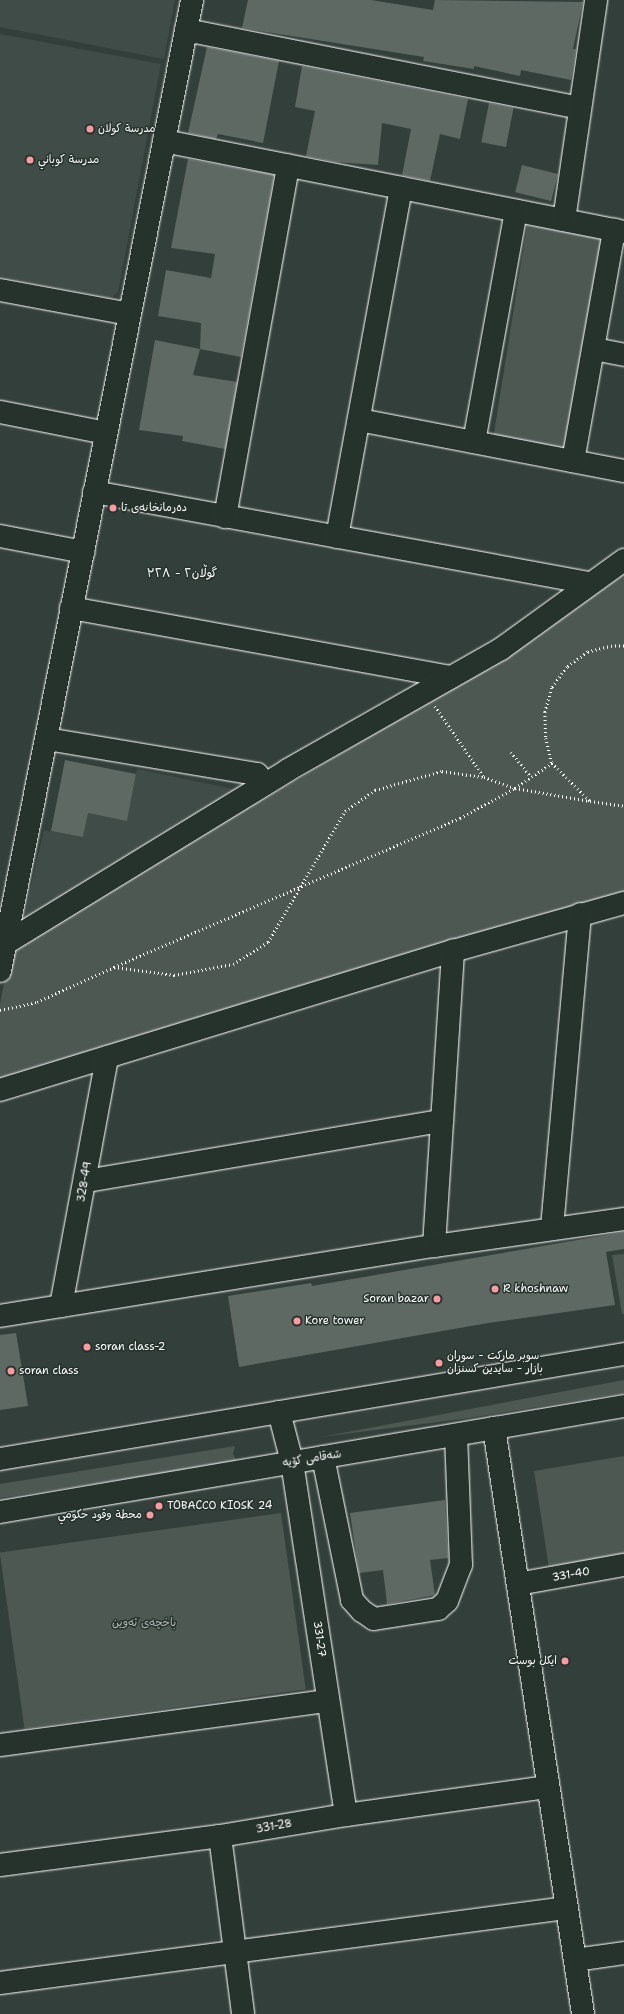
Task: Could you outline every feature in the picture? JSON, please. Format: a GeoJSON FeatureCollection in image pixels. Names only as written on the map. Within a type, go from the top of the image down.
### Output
{"type":"FeatureCollection","features":[{"type":"Feature","properties":{"kind":"main road"},"geometry":{"type":"LineString","coordinates":[[0,968],[47,739],[71,608],[192,0]]}},
{"type":"Feature","properties":{"kind":"main road"},"geometry":{"type":"LineString","coordinates":[[564,220],[579,108],[596,0]]}},
{"type":"Feature","properties":{"kind":"main road"},"geometry":{"type":"LineString","coordinates":[[186,30],[579,108]]}},
{"type":"Feature","properties":{"kind":"main road"},"geometry":{"type":"LineString","coordinates":[[164,141],[619,231],[594,349],[573,461]]}},
{"type":"Feature","properties":{"kind":"main road"},"geometry":{"type":"LineString","coordinates":[[225,517],[288,166]]}},
{"type":"Feature","properties":{"kind":"main road"},"geometry":{"type":"LineString","coordinates":[[337,537],[401,188]]}},
{"type":"Feature","properties":{"kind":"main road"},"geometry":{"type":"LineString","coordinates":[[474,442],[516,211]]}},
{"type":"Feature","properties":{"kind":"main road"},"geometry":{"type":"LineString","coordinates":[[0,290],[129,314]]}},
{"type":"Feature","properties":{"kind":"main road"},"geometry":{"type":"LineString","coordinates":[[594,349],[624,356]]}},
{"type":"Feature","properties":{"kind":"main road"},"geometry":{"type":"LineString","coordinates":[[0,412],[106,432]]}},
{"type":"Feature","properties":{"kind":"main road"},"geometry":{"type":"LineString","coordinates":[[359,420],[624,471]]}},
{"type":"Feature","properties":{"kind":"main road"},"geometry":{"type":"LineString","coordinates":[[94,492],[589,583]]}},
{"type":"Feature","properties":{"kind":"main road"},"geometry":{"type":"LineString","coordinates":[[0,536],[83,552]]}},
{"type":"Feature","properties":{"kind":"main road"},"geometry":{"type":"LineString","coordinates":[[6,943],[266,784],[427,693],[451,677],[501,649],[589,583],[624,560]]}},
{"type":"Feature","properties":{"kind":"main road"},"geometry":{"type":"LineString","coordinates":[[71,608],[451,677]]}},
{"type":"Feature","properties":{"kind":"main road"},"geometry":{"type":"LineString","coordinates":[[47,739],[258,774],[266,784]]}},
{"type":"Feature","properties":{"kind":"main road"},"geometry":{"type":"LineString","coordinates":[[0,1090],[452,951],[580,914],[624,903]]}},
{"type":"Feature","properties":{"kind":"main road"},"geometry":{"type":"LineString","coordinates":[[552,1228],[580,914]]}},
{"type":"Feature","properties":{"kind":"main road"},"geometry":{"type":"LineString","coordinates":[[434,1246],[452,951]]}},
{"type":"Feature","properties":{"kind":"main road","name":"328-49"},"geometry":{"type":"LineString","coordinates":[[61,1306],[86,1181],[107,1057]]}},
{"type":"Feature","properties":{"kind":"main road"},"geometry":{"type":"LineString","coordinates":[[86,1181],[442,1121]]}},
{"type":"Feature","properties":{"kind":"main road"},"geometry":{"type":"LineString","coordinates":[[0,1316],[434,1246],[552,1228],[624,1219]]}},
{"type":"Feature","properties":{"kind":"main road"},"geometry":{"type":"LineString","coordinates":[[0,1459],[624,1354]]}},
{"type":"Feature","properties":{"kind":"main road","name":"شەقامی کۆیە"},"geometry":{"type":"LineString","coordinates":[[0,1512],[624,1406]]}},
{"type":"Feature","properties":{"kind":"main road","name":"331-27"},"geometry":{"type":"LineString","coordinates":[[279,1412],[292,1462],[327,1701],[346,1815]]}},
{"type":"Feature","properties":{"kind":"main road"},"geometry":{"type":"LineString","coordinates":[[494,1428],[583,2014]]}},
{"type":"Feature","properties":{"kind":"main road"},"geometry":{"type":"LineString","coordinates":[[323,1457],[352,1600],[362,1611],[374,1618],[438,1609],[447,1601],[461,1565],[456,1435]]}},
{"type":"Feature","properties":{"kind":"main road","name":"331-40"},"geometry":{"type":"LineString","coordinates":[[518,1584],[624,1565]]}},
{"type":"Feature","properties":{"kind":"main road"},"geometry":{"type":"LineString","coordinates":[[0,1745],[327,1701]]}},
{"type":"Feature","properties":{"kind":"main road","name":"331-28"},"geometry":{"type":"LineString","coordinates":[[0,1865],[220,1836],[346,1815],[548,1787]]}},
{"type":"Feature","properties":{"kind":"main road"},"geometry":{"type":"LineString","coordinates":[[220,1836],[243,2014]]}},
{"type":"Feature","properties":{"kind":"main road"},"geometry":{"type":"LineString","coordinates":[[0,1983],[235,1954],[566,1908]]}},
{"type":"Feature","properties":{"kind":"main road"},"geometry":{"type":"LineString","coordinates":[[574,1960],[624,1953]]}},
{"type":"Feature","properties":{"kind":"path"},"geometry":{"type":"LineString","coordinates":[[590,801],[552,763],[546,738],[545,712],[552,688],[567,667],[588,652],[612,646],[624,646]]}},
{"type":"Feature","properties":{"kind":"path"},"geometry":{"type":"LineString","coordinates":[[427,693],[484,777]]}},
{"type":"Feature","properties":{"kind":"path"},"geometry":{"type":"LineString","coordinates":[[511,752],[531,777]]}},
{"type":"Feature","properties":{"kind":"path"},"geometry":{"type":"LineString","coordinates":[[0,1010],[37,1002],[114,967],[460,818],[515,788],[552,763]]}},
{"type":"Feature","properties":{"kind":"path"},"geometry":{"type":"LineString","coordinates":[[114,967],[174,975],[233,964],[268,942],[303,885],[345,811],[375,790],[442,772],[484,777],[515,788],[624,807]]}},
{"type":"Feature","properties":{"kind":"shaded area"},"geometry":{"type":"Polygon","coordinates":[[[0,0],[175,0],[164,59],[0,27],[0,0]]]}},
{"type":"Feature","properties":{"kind":"shaded area"},"geometry":{"type":"Polygon","coordinates":[[[0,34],[161,64],[118,292],[111,298],[0,277],[0,34]]]}},
{"type":"Feature","properties":{"kind":"shaded area"},"geometry":{"type":"Polygon","coordinates":[[[137,769],[238,790],[23,920],[44,830],[83,837],[88,813],[127,821],[137,769]]]}},
{"type":"Feature","properties":{"kind":"green space"},"geometry":{"type":"Polygon","coordinates":[[[527,225],[605,237],[571,450],[493,437],[527,225]]]}},
{"type":"Feature","properties":{"kind":"green space"},"geometry":{"type":"Polygon","coordinates":[[[624,574],[624,894],[0,1081],[0,1004],[11,948],[491,665],[624,574]]]}},
{"type":"Feature","properties":{"kind":"green space"},"geometry":{"type":"Polygon","coordinates":[[[624,1254],[624,1314],[622,1314],[612,1255],[624,1254]]]}},
{"type":"Feature","properties":{"kind":"green space"},"geometry":{"type":"Polygon","coordinates":[[[624,1380],[624,1393],[469,1418],[321,1437],[624,1380]]]}},
{"type":"Feature","properties":{"kind":"green space"},"geometry":{"type":"Polygon","coordinates":[[[235,1446],[233,1454],[237,1462],[0,1498],[0,1484],[235,1446]]]}},
{"type":"Feature","properties":{"kind":"green space"},"geometry":{"type":"Polygon","coordinates":[[[624,1456],[624,1554],[549,1568],[534,1471],[624,1456]]]}},
{"type":"Feature","properties":{"kind":"green space","name":"باخچەی ئەوین"},"geometry":{"type":"Polygon","coordinates":[[[281,1513],[306,1689],[25,1729],[0,1552],[281,1513]]]}},
{"type":"Feature","properties":{"kind":"building"},"geometry":{"type":"Polygon","coordinates":[[[248,0],[371,0],[433,10],[435,0],[583,2],[573,49],[576,49],[571,80],[521,70],[520,76],[474,66],[474,69],[423,61],[424,57],[242,28],[248,0]]]}},
{"type":"Feature","properties":{"kind":"building"},"geometry":{"type":"Polygon","coordinates":[[[207,47],[279,61],[263,143],[218,134],[216,139],[188,133],[207,47]]]}},
{"type":"Feature","properties":{"kind":"building"},"geometry":{"type":"Polygon","coordinates":[[[302,66],[468,99],[460,139],[440,134],[430,181],[402,175],[411,129],[382,123],[378,165],[336,162],[306,156],[315,111],[295,107],[302,66]]]}},
{"type":"Feature","properties":{"kind":"building"},"geometry":{"type":"Polygon","coordinates":[[[489,103],[514,108],[506,147],[481,142],[489,103]]]}},
{"type":"Feature","properties":{"kind":"building"},"geometry":{"type":"Polygon","coordinates":[[[188,159],[274,175],[241,357],[200,349],[201,323],[158,316],[166,270],[211,278],[215,254],[171,248],[188,159]]]}},
{"type":"Feature","properties":{"kind":"building"},"geometry":{"type":"Polygon","coordinates":[[[522,165],[558,174],[551,201],[515,192],[522,165]]]}},
{"type":"Feature","properties":{"kind":"building"},"geometry":{"type":"Polygon","coordinates":[[[155,340],[200,349],[193,375],[237,382],[225,449],[182,441],[183,436],[139,430],[155,340]]]}},
{"type":"Feature","properties":{"kind":"building"},"geometry":{"type":"Polygon","coordinates":[[[65,760],[136,774],[127,821],[88,813],[83,837],[51,831],[65,760]]]}},
{"type":"Feature","properties":{"kind":"building"},"geometry":{"type":"Polygon","coordinates":[[[624,1232],[624,1249],[606,1252],[615,1305],[488,1323],[239,1367],[228,1296],[311,1283],[312,1286],[624,1232]]]}},
{"type":"Feature","properties":{"kind":"building","name":"soran class"},"geometry":{"type":"Polygon","coordinates":[[[16,1333],[28,1406],[0,1410],[0,1335],[16,1333]]]}},
{"type":"Feature","properties":{"kind":"building"},"geometry":{"type":"Polygon","coordinates":[[[445,1500],[448,1558],[430,1560],[435,1595],[387,1604],[383,1570],[359,1573],[350,1513],[445,1500]]]}},
{"type":"Feature","properties":{"kind":"place","name":"مدرسة كولان"},"geometry":{"type":"Point","coordinates":[90,129]}},
{"type":"Feature","properties":{"kind":"place","name":"مدرسة كوباني"},"geometry":{"type":"Point","coordinates":[30,160]}},
{"type":"Feature","properties":{"kind":"place","name":"دەرمانخانەی تا"},"geometry":{"type":"Point","coordinates":[113,508]}},
{"type":"Feature","properties":{"kind":"place","name":"R khoshnaw"},"geometry":{"type":"Point","coordinates":[495,1289]}},
{"type":"Feature","properties":{"kind":"place","name":"Soran bazar"},"geometry":{"type":"Point","coordinates":[437,1299]}},
{"type":"Feature","properties":{"kind":"place","name":"Kore tower"},"geometry":{"type":"Point","coordinates":[297,1321]}},
{"type":"Feature","properties":{"kind":"place","name":"soran class-2"},"geometry":{"type":"Point","coordinates":[87,1347]}},
{"type":"Feature","properties":{"kind":"place","name":"سوبر ماركت - سوران بازار - سايدين كسنزان"},"geometry":{"type":"Point","coordinates":[439,1363]}},
{"type":"Feature","properties":{"kind":"place","name":"soran class"},"geometry":{"type":"Point","coordinates":[11,1371]}},
{"type":"Feature","properties":{"kind":"place","name":"TOBACCO KIOSK 24"},"geometry":{"type":"Point","coordinates":[159,1506]}},
{"type":"Feature","properties":{"kind":"place","name":"محطة وقود حكومي"},"geometry":{"type":"Point","coordinates":[150,1515]}},
{"type":"Feature","properties":{"kind":"place","name":"ايكل بوست"},"geometry":{"type":"Point","coordinates":[565,1661]}},
{"type":"Feature","properties":{"kind":"district","name":"گوڵان٢ - ٣٢٨"},"geometry":{"type":"Point","coordinates":[182,574]}}]}
